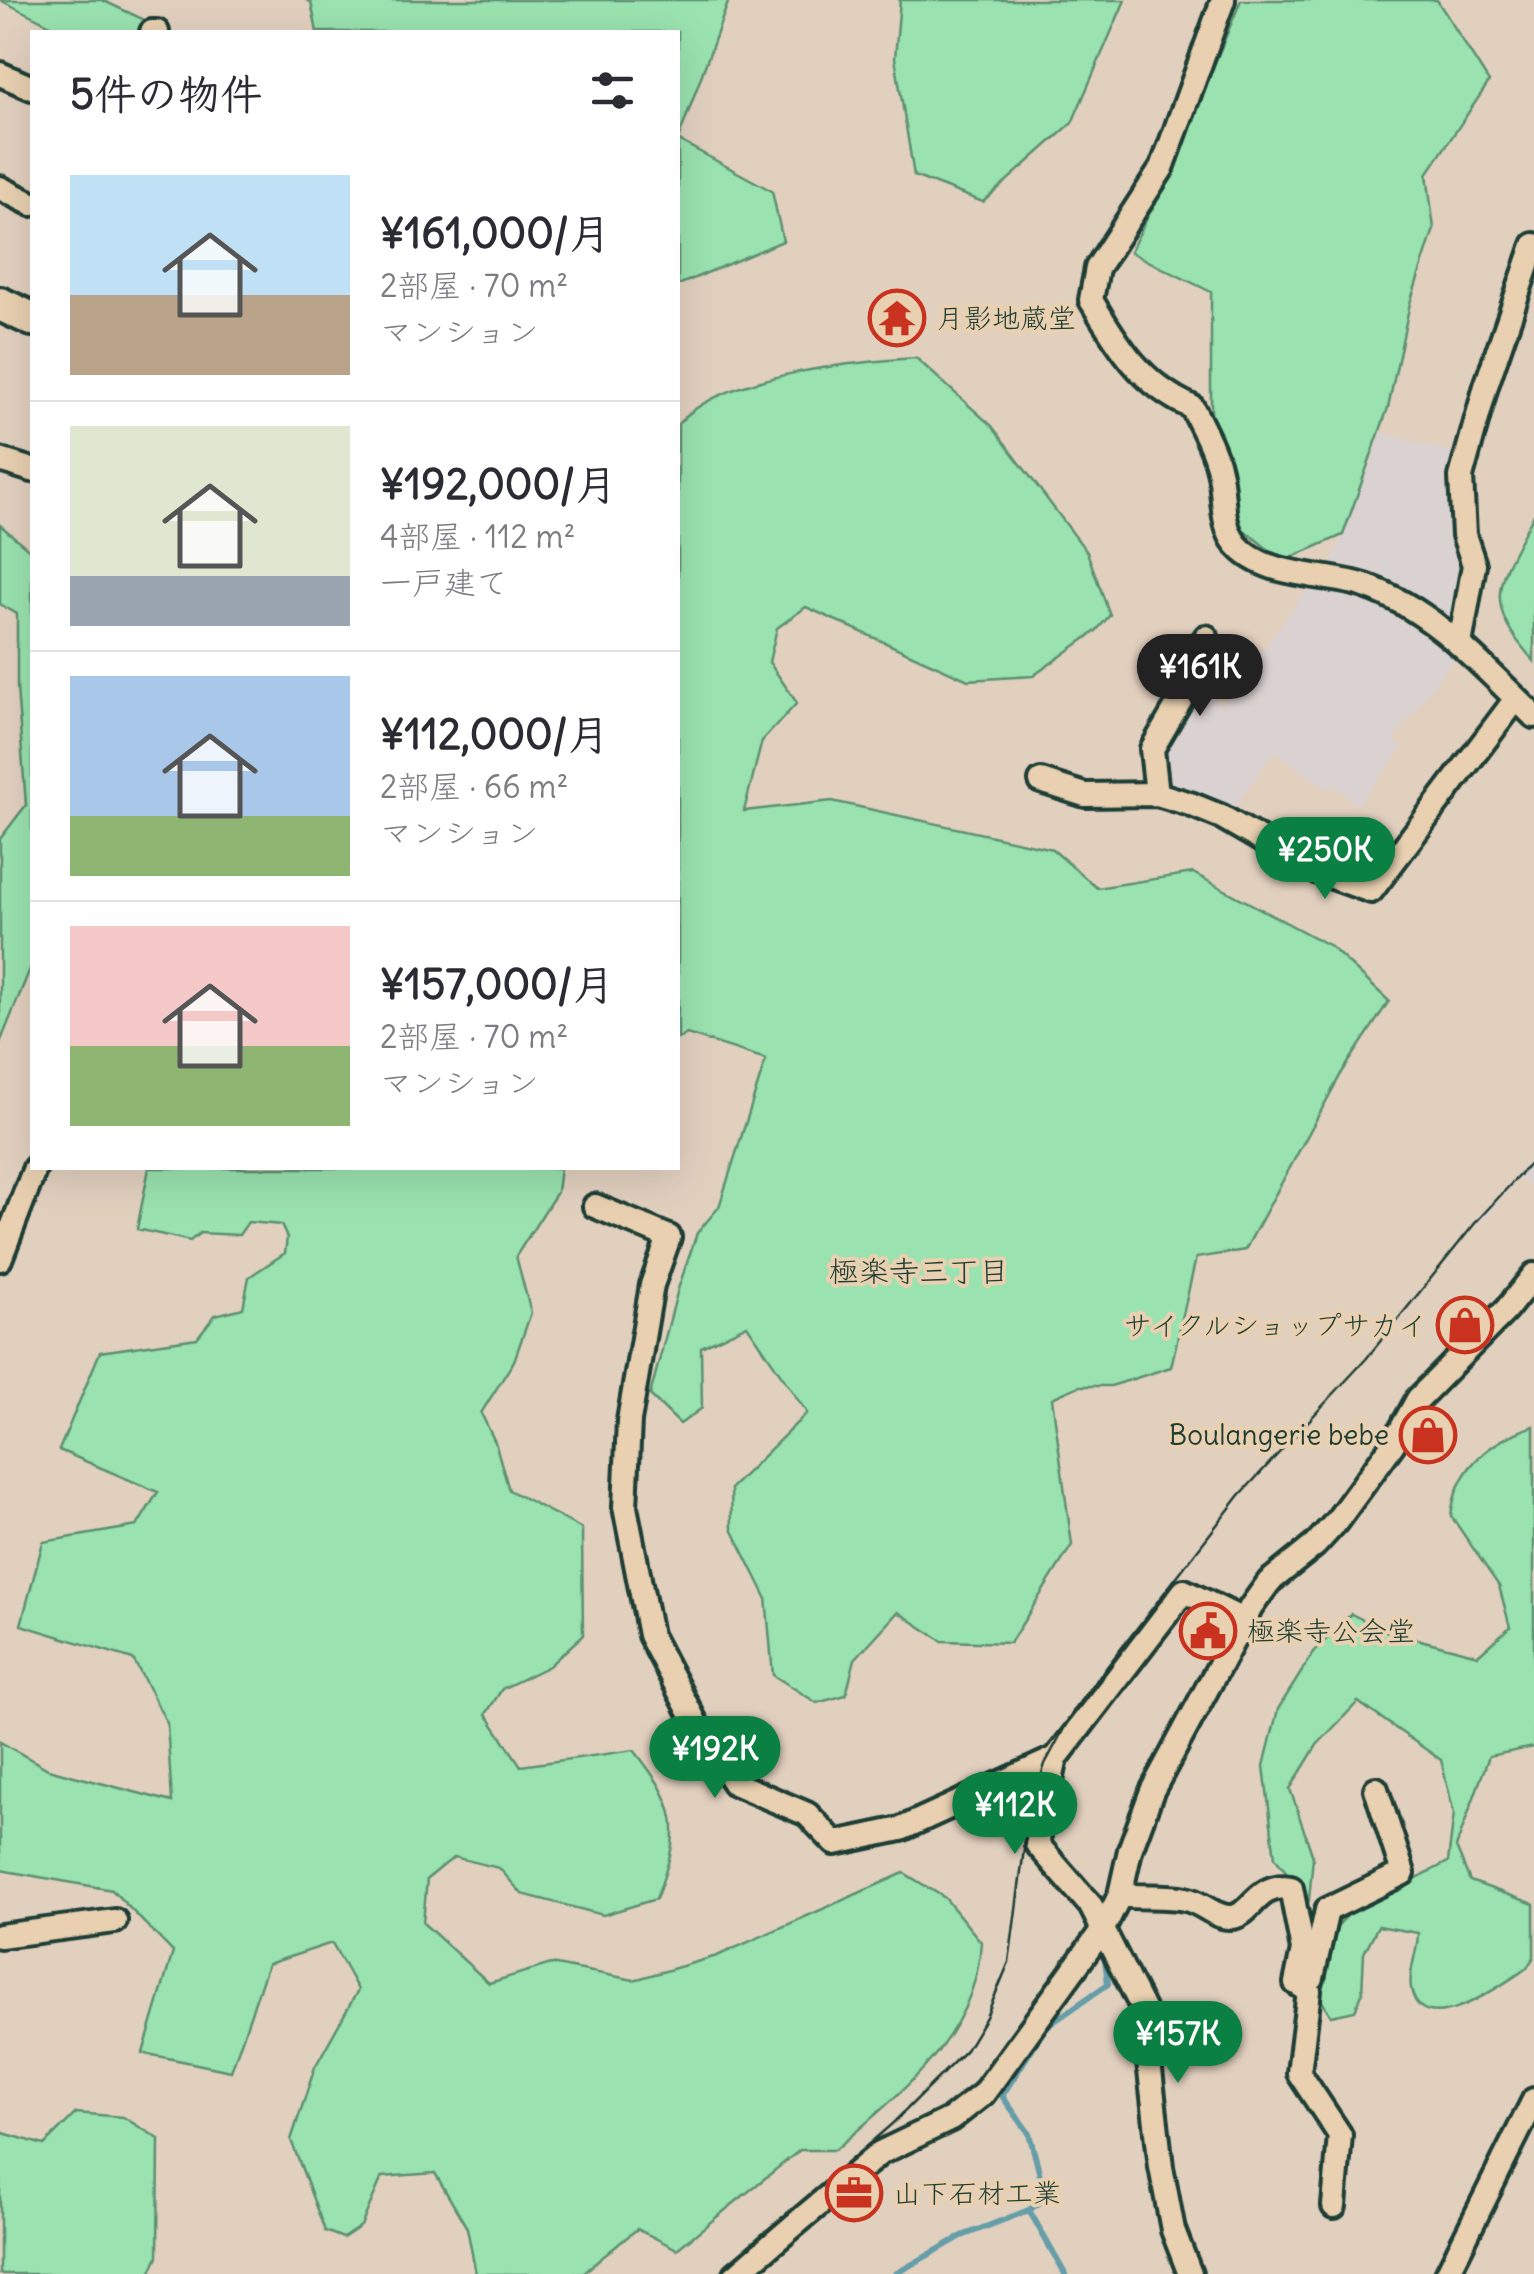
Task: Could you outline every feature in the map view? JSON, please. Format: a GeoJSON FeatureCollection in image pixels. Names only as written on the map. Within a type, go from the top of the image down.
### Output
{"type":"FeatureCollection","features":[{"type":"Feature","properties":{"kind":"street"},"geometry":{"type":"LineString","coordinates":[[1223,0],[1162,168],[1096,268],[1091,300],[1125,357],[1167,396],[1192,407],[1219,470],[1230,533],[1245,553],[1269,565],[1367,586],[1460,644],[1534,716]]}},
{"type":"Feature","properties":{"kind":"street"},"geometry":{"type":"LineString","coordinates":[[0,74],[30,87]]}},
{"type":"Feature","properties":{"kind":"street"},"geometry":{"type":"LineString","coordinates":[[0,188],[30,203]]}},
{"type":"Feature","properties":{"kind":"street"},"geometry":{"type":"LineString","coordinates":[[1460,644],[1474,565],[1464,535],[1461,476],[1486,386],[1534,245]]}},
{"type":"Feature","properties":{"kind":"street"},"geometry":{"type":"LineString","coordinates":[[0,304],[30,318]]}},
{"type":"Feature","properties":{"kind":"street"},"geometry":{"type":"LineString","coordinates":[[0,460],[30,469]]}},
{"type":"Feature","properties":{"kind":"street"},"geometry":{"type":"LineString","coordinates":[[1156,794],[1152,749],[1190,684],[1180,676],[1206,637]]}},
{"type":"Feature","properties":{"kind":"street"},"geometry":{"type":"LineString","coordinates":[[1041,781],[1086,795],[1156,794],[1222,817],[1313,870],[1371,891],[1516,699]]}},
{"type":"Feature","properties":{"kind":"street"},"geometry":{"type":"LineString","coordinates":[[0,1258],[33,1170]]}},
{"type":"Feature","properties":{"kind":"street"},"geometry":{"type":"LineString","coordinates":[[595,1206],[669,1236],[652,1285],[629,1421],[625,1506],[650,1635],[701,1734],[734,1783],[807,1814],[836,1843],[901,1828],[1056,1758]]}},
{"type":"Feature","properties":{"kind":"street"},"geometry":{"type":"LineString","coordinates":[[736,2274],[880,2153],[951,2119],[983,2094],[1103,1929],[1120,1895],[1130,1850],[1152,1791],[1243,1620],[1270,1582],[1336,1522],[1394,1444],[1418,1399],[1506,1310],[1534,1274]]}},
{"type":"Feature","properties":{"kind":"street"},"geometry":{"type":"LineString","coordinates":[[1190,2274],[1173,2230],[1161,2167],[1144,2009],[1090,1906],[1037,1844],[1056,1758],[1184,1591],[1243,1620]]}},
{"type":"Feature","properties":{"kind":"street"},"geometry":{"type":"LineString","coordinates":[[1334,2206],[1340,2134],[1299,2073],[1309,1992],[1327,1910],[1403,1872],[1376,1788]]}},
{"type":"Feature","properties":{"kind":"street"},"geometry":{"type":"LineString","coordinates":[[1120,1895],[1187,1899],[1226,1918],[1238,1916],[1257,1895],[1276,1885],[1290,1888],[1303,1950],[1296,1984],[1309,1992]]}},
{"type":"Feature","properties":{"kind":"street"},"geometry":{"type":"LineString","coordinates":[[0,1936],[115,1921]]}},
{"type":"Feature","properties":{"kind":"street"},"geometry":{"type":"LineString","coordinates":[[1447,2274],[1534,2100]]}},
{"type":"Feature","properties":{"kind":"shaded area"},"geometry":{"type":"Polygon","coordinates":[[[1382,432],[1460,455],[1450,495],[1452,523],[1467,566],[1456,630],[1329,569],[1382,432]]]}},
{"type":"Feature","properties":{"kind":"shaded area"},"geometry":{"type":"Polygon","coordinates":[[[1310,585],[1362,597],[1457,654],[1393,740],[1403,747],[1358,805],[1332,784],[1327,789],[1274,751],[1229,815],[1160,786],[1158,739],[1196,687],[1222,705],[1310,585]]]}},
{"type":"Feature","properties":{"kind":"shaded area"},"geometry":{"type":"Polygon","coordinates":[[[1534,1154],[1534,1190],[1519,1178],[1481,1223],[1478,1221],[1534,1154]]]}},
{"type":"Feature","properties":{"kind":"green space"},"geometry":{"type":"Polygon","coordinates":[[[0,0],[102,0],[149,22],[145,30],[61,30],[0,0]]]}},
{"type":"Feature","properties":{"kind":"green space"},"geometry":{"type":"Polygon","coordinates":[[[306,0],[729,0],[680,135],[680,30],[317,30],[311,2],[306,0]]]}},
{"type":"Feature","properties":{"kind":"green space"},"geometry":{"type":"Polygon","coordinates":[[[900,0],[1125,0],[1072,123],[983,202],[914,176],[895,58],[900,0]]]}},
{"type":"Feature","properties":{"kind":"green space"},"geometry":{"type":"Polygon","coordinates":[[[1241,0],[1437,0],[1489,82],[1427,174],[1434,229],[1410,303],[1388,408],[1343,535],[1283,561],[1239,526],[1211,425],[1211,292],[1130,252],[1166,181],[1241,0]]]}},
{"type":"Feature","properties":{"kind":"green space"},"geometry":{"type":"Polygon","coordinates":[[[680,141],[772,191],[783,241],[680,284],[680,141]]]}},
{"type":"Feature","properties":{"kind":"green space"},"geometry":{"type":"Polygon","coordinates":[[[916,358],[992,426],[1087,552],[1110,615],[1096,631],[1033,676],[968,680],[806,607],[777,628],[769,662],[797,703],[762,741],[744,811],[832,801],[1052,849],[1097,888],[1193,873],[1330,946],[1389,1001],[1341,1074],[1245,1250],[1196,1258],[1171,1367],[1111,1386],[1079,1386],[1052,1398],[1072,1545],[1010,1643],[942,1641],[898,1612],[855,1659],[846,1695],[817,1703],[773,1675],[766,1597],[732,1529],[731,1488],[807,1413],[747,1325],[701,1347],[702,1408],[680,1424],[650,1395],[697,1233],[719,1207],[766,1059],[687,1034],[680,1038],[680,422],[698,407],[755,383],[858,363],[916,358]]]}},
{"type":"Feature","properties":{"kind":"green space"},"geometry":{"type":"Polygon","coordinates":[[[1534,514],[1534,661],[1506,621],[1500,589],[1534,514]]]}},
{"type":"Feature","properties":{"kind":"green space"},"geometry":{"type":"Polygon","coordinates":[[[0,525],[30,550],[30,969],[0,1043],[0,839],[26,805],[17,688],[17,614],[0,604],[0,525]]]}},
{"type":"Feature","properties":{"kind":"green space"},"geometry":{"type":"Polygon","coordinates":[[[149,1170],[560,1170],[557,1192],[516,1256],[531,1313],[514,1361],[481,1413],[495,1442],[509,1490],[582,1529],[583,1635],[549,1666],[502,1689],[486,1714],[521,1766],[634,1750],[650,1770],[668,1805],[673,1837],[670,1854],[656,1899],[603,1915],[522,1894],[499,1868],[454,1857],[427,1879],[423,1923],[489,1983],[551,1964],[634,1980],[717,1956],[904,1873],[945,1898],[981,1942],[976,1976],[966,2006],[931,2060],[835,2150],[800,2150],[677,2249],[637,2229],[582,2274],[476,2274],[467,2228],[435,2173],[382,2177],[361,2226],[343,2238],[325,2231],[291,2140],[315,2067],[358,1990],[332,1943],[268,1964],[231,2071],[143,2053],[173,1952],[112,1890],[0,1870],[0,1742],[48,1769],[172,1802],[167,1723],[133,1659],[21,1625],[43,1542],[137,1526],[158,1492],[59,1450],[100,1352],[197,1338],[215,1315],[243,1308],[249,1277],[285,1253],[287,1238],[281,1225],[248,1222],[239,1235],[200,1233],[190,1241],[137,1229],[149,1170]]]}},
{"type":"Feature","properties":{"kind":"green space"},"geometry":{"type":"Polygon","coordinates":[[[1534,1426],[1534,1747],[1489,1756],[1456,1847],[1470,1881],[1534,1904],[1534,1957],[1527,1968],[1482,1996],[1446,2011],[1430,2011],[1418,2004],[1411,1988],[1418,1933],[1378,1926],[1364,1953],[1362,1993],[1355,2011],[1331,2016],[1320,1998],[1334,1929],[1351,1912],[1448,1862],[1454,1813],[1441,1760],[1358,1702],[1317,1745],[1290,1789],[1313,1857],[1309,1900],[1275,1858],[1264,1766],[1278,1709],[1314,1652],[1351,1614],[1386,1631],[1478,1655],[1510,1627],[1499,1586],[1451,1516],[1460,1484],[1478,1459],[1489,1448],[1534,1426]]]}},
{"type":"Feature","properties":{"kind":"green space"},"geometry":{"type":"Polygon","coordinates":[[[76,2113],[123,2117],[159,2139],[158,2256],[150,2274],[0,2274],[0,2132],[44,2145],[76,2113]]]}},
{"type":"Feature","properties":{"kind":"waterway"},"geometry":{"type":"LineString","coordinates":[[895,2274],[962,2236],[1029,2210],[1046,2198],[1029,2133],[1002,2096],[1046,2027],[1108,1984],[1105,1960]]}},
{"type":"Feature","properties":{"kind":"waterway"},"geometry":{"type":"LineString","coordinates":[[1029,2210],[1065,2274]]}},
{"type":"Feature","properties":{"kind":"tram line"},"geometry":{"type":"LineString","coordinates":[[719,2274],[893,2123],[966,2050],[986,2017],[1009,1962],[1028,1819],[1045,1764],[1075,1708],[1240,1495],[1366,1359],[1476,1222],[1534,1159]]}},
{"type":"Feature","properties":{"kind":"place","name":"月影地蔵堂"},"geometry":{"type":"Point","coordinates":[897,318]}},
{"type":"Feature","properties":{"kind":"place","name":"サイクルショップサカイ"},"geometry":{"type":"Point","coordinates":[1465,1325]}},
{"type":"Feature","properties":{"kind":"place","name":"Boulangerie bebe"},"geometry":{"type":"Point","coordinates":[1428,1435]}},
{"type":"Feature","properties":{"kind":"place","name":"極楽寺公会堂"},"geometry":{"type":"Point","coordinates":[1208,1631]}},
{"type":"Feature","properties":{"kind":"place","name":"山下石材工業"},"geometry":{"type":"Point","coordinates":[854,2193]}},
{"type":"Feature","properties":{"kind":"district","name":"極楽寺三丁目"},"geometry":{"type":"Point","coordinates":[919,1271]}}]}
